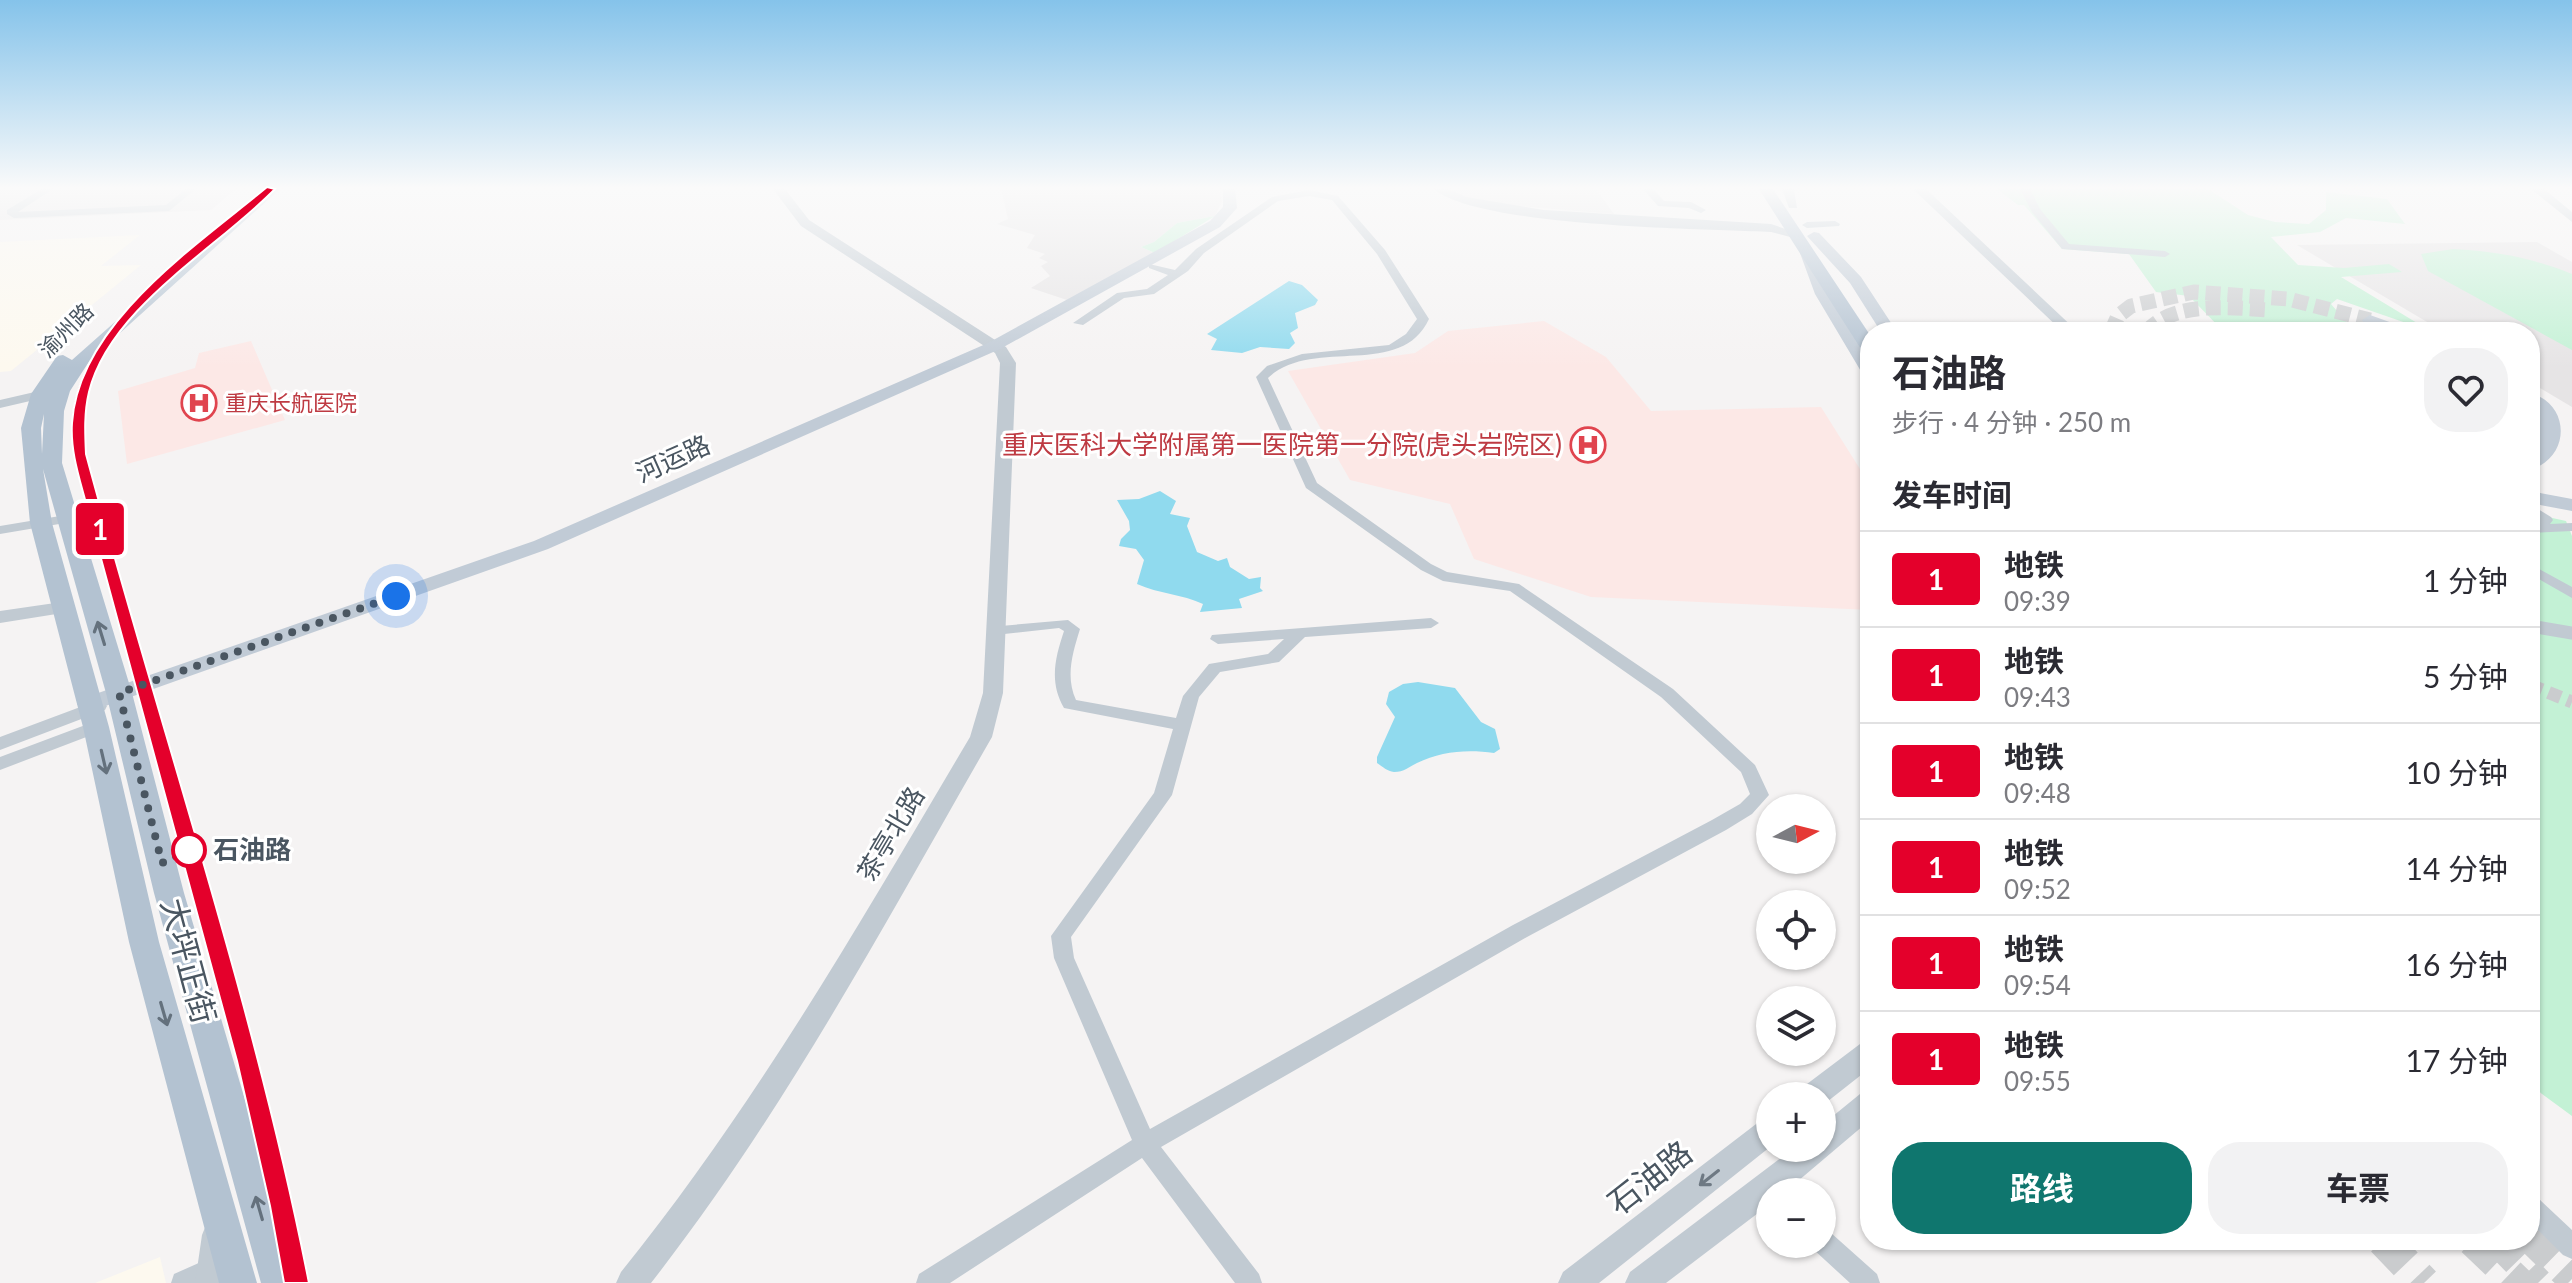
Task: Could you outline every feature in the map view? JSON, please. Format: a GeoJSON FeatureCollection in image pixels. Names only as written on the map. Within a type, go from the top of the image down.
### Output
{"type":"FeatureCollection","features":[{"type":"Feature","properties":{"kind":"main road","name":"渝州路"},"geometry":{"type":"LineString","coordinates":[[43,466],[31,428],[40,394],[52,374],[77,345],[189,249]]}},
{"type":"Feature","properties":{"kind":"main road","name":"渝州路"},"geometry":{"type":"LineString","coordinates":[[43,466],[61,391],[83,357],[205,249]]}},
{"type":"Feature","properties":{"kind":"main road","name":"河运路"},"geometry":{"type":"LineString","coordinates":[[92,714],[142,677],[192,668],[541,545],[998,348],[1171,249]]}},
{"type":"Feature","properties":{"kind":"main road","name":"河运路"},"geometry":{"type":"LineString","coordinates":[[119,694],[134,704],[151,693],[548,553],[998,348],[1181,249]]}},
{"type":"Feature","properties":{"kind":"main road"},"geometry":{"type":"LineString","coordinates":[[1806,249],[1823,294],[1860,356]]}},
{"type":"Feature","properties":{"kind":"main road"},"geometry":{"type":"LineString","coordinates":[[1810,249],[1860,332]]}},
{"type":"Feature","properties":{"kind":"main road"},"geometry":{"type":"LineString","coordinates":[[1816,249],[1840,274],[1868,322]]}},
{"type":"Feature","properties":{"kind":"main road"},"geometry":{"type":"LineString","coordinates":[[1819,249],[1856,280],[1883,322]]}},
{"type":"Feature","properties":{"kind":"main road"},"geometry":{"type":"LineString","coordinates":[[2540,406],[2554,418],[2559,433],[2558,443],[2540,458]]}},
{"type":"Feature","properties":{"kind":"main road","name":"大坪正街"},"geometry":{"type":"LineString","coordinates":[[43,466],[53,521],[62,608],[92,714],[144,942],[238,1283]]}},
{"type":"Feature","properties":{"kind":"main road"},"geometry":{"type":"LineString","coordinates":[[2540,499],[2572,505]]}},
{"type":"Feature","properties":{"kind":"main road"},"geometry":{"type":"LineString","coordinates":[[2540,508],[2572,512]]}},
{"type":"Feature","properties":{"kind":"main road","name":"大坪正街"},"geometry":{"type":"LineString","coordinates":[[53,521],[119,694],[169,893],[280,1283]]}},
{"type":"Feature","properties":{"kind":"street"},"geometry":{"type":"LineString","coordinates":[[845,249],[998,348]]}},
{"type":"Feature","properties":{"kind":"street"},"geometry":{"type":"LineString","coordinates":[[1079,323],[1121,295],[1150,292],[1177,274],[1203,249]]}},
{"type":"Feature","properties":{"kind":"street"},"geometry":{"type":"LineString","coordinates":[[928,1283],[1145,1144],[1520,931],[1719,825],[1746,809],[1760,795],[1749,769],[1667,693],[1514,587],[1434,572],[1311,485],[1262,377],[1266,370],[1290,360],[1392,348],[1421,325],[1423,319],[1378,249]]}},
{"type":"Feature","properties":{"kind":"street"},"geometry":{"type":"LineString","coordinates":[[1983,249],[2060,322]]}},
{"type":"Feature","properties":{"kind":"street"},"geometry":{"type":"LineString","coordinates":[[1991,249],[2068,322]]}},
{"type":"Feature","properties":{"kind":"street"},"geometry":{"type":"LineString","coordinates":[[2092,249],[2165,254]]}},
{"type":"Feature","properties":{"kind":"street"},"geometry":{"type":"LineString","coordinates":[[1153,266],[1177,274]]}},
{"type":"Feature","properties":{"kind":"street","name":"茶亭北路"},"geometry":{"type":"LineString","coordinates":[[632,1283],[680,1226],[782,1073],[981,737],[993,693],[1008,363],[998,348]]}},
{"type":"Feature","properties":{"kind":"street"},"geometry":{"type":"LineString","coordinates":[[0,404],[61,391]]}},
{"type":"Feature","properties":{"kind":"street"},"geometry":{"type":"LineString","coordinates":[[0,530],[53,521]]}},
{"type":"Feature","properties":{"kind":"street"},"geometry":{"type":"LineString","coordinates":[[2540,528],[2572,527]]}},
{"type":"Feature","properties":{"kind":"street"},"geometry":{"type":"LineString","coordinates":[[2540,574],[2572,593]]}},
{"type":"Feature","properties":{"kind":"street"},"geometry":{"type":"LineString","coordinates":[[0,617],[62,608]]}},
{"type":"Feature","properties":{"kind":"street"},"geometry":{"type":"LineString","coordinates":[[995,630],[1062,623],[1072,629],[1062,660],[1062,692],[1070,704],[1183,725]]}},
{"type":"Feature","properties":{"kind":"street"},"geometry":{"type":"LineString","coordinates":[[1218,639],[1431,623]]}},
{"type":"Feature","properties":{"kind":"street"},"geometry":{"type":"LineString","coordinates":[[2540,628],[2572,633]]}},
{"type":"Feature","properties":{"kind":"street"},"geometry":{"type":"LineString","coordinates":[[1250,1283],[1145,1144],[1064,958],[1061,936],[1163,795],[1191,696],[1215,668],[1273,658],[1301,632]]}},
{"type":"Feature","properties":{"kind":"street"},"geometry":{"type":"LineString","coordinates":[[2,740],[64,726],[92,714]]}},
{"type":"Feature","properties":{"kind":"street"},"geometry":{"type":"LineString","coordinates":[[0,764],[92,714]]}},
{"type":"Feature","properties":{"kind":"street"},"geometry":{"type":"LineString","coordinates":[[1831,1082],[1860,1060]]}},
{"type":"Feature","properties":{"kind":"street"},"geometry":{"type":"LineString","coordinates":[[1836,1131],[1860,1111]]}},
{"type":"Feature","properties":{"kind":"street","name":"石油路"},"geometry":{"type":"LineString","coordinates":[[1574,1283],[1756,1141]]}},
{"type":"Feature","properties":{"kind":"street"},"geometry":{"type":"LineString","coordinates":[[1783,1178],[1801,1162]]}},
{"type":"Feature","properties":{"kind":"street"},"geometry":{"type":"LineString","coordinates":[[1641,1283],[1756,1201]]}},
{"type":"Feature","properties":{"kind":"street"},"geometry":{"type":"LineString","coordinates":[[201,1279],[221,1215]]}},
{"type":"Feature","properties":{"kind":"street"},"geometry":{"type":"LineString","coordinates":[[2540,1216],[2572,1247]]}},
{"type":"Feature","properties":{"kind":"street"},"geometry":{"type":"LineString","coordinates":[[1836,1254],[1868,1283]]}},
{"type":"Feature","properties":{"kind":"shaded area"},"geometry":{"type":"Polygon","coordinates":[[[0,249],[123,249],[101,266],[141,265],[11,371],[0,372],[0,249]]]}},
{"type":"Feature","properties":{"kind":"shaded area"},"geometry":{"type":"Polygon","coordinates":[[[1030,249],[1145,249],[1155,253],[1067,300],[1031,288],[1050,276],[1041,266],[1048,262],[1039,258],[1045,254],[1030,249]]]}},
{"type":"Feature","properties":{"kind":"shaded area"},"geometry":{"type":"Polygon","coordinates":[[[2304,249],[2549,249],[2572,262],[2572,407],[2540,388],[2540,322],[2427,322],[2304,249]]]}},
{"type":"Feature","properties":{"kind":"shaded area","name":"重庆医科大学附属第一医院第一分院(虎头岩院区)"},"geometry":{"type":"Polygon","coordinates":[[[1544,321],[1606,357],[1651,411],[1821,407],[1860,469],[1860,610],[1591,597],[1474,559],[1450,504],[1350,480],[1288,371],[1415,353],[1448,331],[1544,321]]]}},
{"type":"Feature","properties":{"kind":"shaded area","name":"重庆长航医院"},"geometry":{"type":"Polygon","coordinates":[[[251,341],[285,420],[127,464],[118,391],[195,368],[199,353],[251,341]]]}},
{"type":"Feature","properties":{"kind":"shaded area"},"geometry":{"type":"Polygon","coordinates":[[[160,1257],[166,1283],[95,1283],[160,1257]]]}},
{"type":"Feature","properties":{"kind":"green space"},"geometry":{"type":"Polygon","coordinates":[[[2062,249],[2282,249],[2298,265],[2344,268],[2389,264],[2402,272],[2341,277],[2415,322],[2403,322],[2337,299],[2331,304],[2346,322],[2214,322],[2189,296],[2156,292],[2129,254],[2062,249]]]}},
{"type":"Feature","properties":{"kind":"green space"},"geometry":{"type":"Polygon","coordinates":[[[2453,249],[2484,252],[2514,256],[2572,274],[2572,350],[2540,332],[2540,322],[2521,322],[2428,271],[2421,254],[2453,249]]]}},
{"type":"Feature","properties":{"kind":"green space"},"geometry":{"type":"Polygon","coordinates":[[[2540,515],[2566,521],[2572,536],[2572,1116],[2540,1092],[2540,515]]]}},
{"type":"Feature","properties":{"kind":"water"},"geometry":{"type":"Polygon","coordinates":[[[1289,281],[1302,285],[1318,300],[1315,305],[1295,313],[1298,328],[1290,333],[1295,343],[1289,349],[1260,347],[1242,353],[1211,350],[1217,339],[1207,334],[1289,281]]]}},
{"type":"Feature","properties":{"kind":"water"},"geometry":{"type":"Polygon","coordinates":[[[1160,491],[1176,501],[1170,514],[1190,518],[1187,526],[1197,552],[1218,561],[1227,558],[1230,567],[1249,579],[1261,577],[1260,588],[1263,591],[1239,599],[1242,608],[1200,612],[1203,604],[1137,584],[1144,560],[1136,549],[1119,546],[1130,530],[1129,521],[1117,500],[1139,499],[1160,491]]]}},
{"type":"Feature","properties":{"kind":"water"},"geometry":{"type":"Polygon","coordinates":[[[1418,682],[1455,688],[1481,722],[1495,729],[1500,749],[1494,753],[1465,751],[1445,754],[1398,772],[1389,771],[1377,763],[1395,717],[1386,704],[1389,692],[1403,684],[1418,682]]]}},
{"type":"Feature","properties":{"kind":"tunnel"},"geometry":{"type":"LineString","coordinates":[[2115,322],[2131,306],[2194,292],[2288,299],[2370,320]]}},
{"type":"Feature","properties":{"kind":"tunnel"},"geometry":{"type":"LineString","coordinates":[[2158,322],[2187,310],[2204,308],[2270,310]]}},
{"type":"Feature","properties":{"kind":"tunnel"},"geometry":{"type":"LineString","coordinates":[[2540,689],[2572,702]]}},
{"type":"Feature","properties":{"kind":"tunnel"},"geometry":{"type":"LineString","coordinates":[[2540,1248],[2572,1279]]}},
{"type":"Feature","properties":{"kind":"tunnel"},"geometry":{"type":"LineString","coordinates":[[2393,1250],[2424,1283]]}},
{"type":"Feature","properties":{"kind":"tunnel"},"geometry":{"type":"LineString","coordinates":[[2483,1250],[2518,1283]]}},
{"type":"Feature","properties":{"kind":"tunnel"},"geometry":{"type":"LineString","coordinates":[[2506,1250],[2538,1283]]}},
{"type":"Feature","properties":{"kind":"metro line","name":"1"},"geometry":{"type":"LineString","coordinates":[[199,249],[135,307],[112,334],[95,363],[83,391],[78,423],[80,454],[247,1061],[282,1206],[296,1283]]}},
{"type":"Feature","properties":{"kind":"place","name":"重庆长航医院"},"geometry":{"type":"Point","coordinates":[199,403]}},
{"type":"Feature","properties":{"kind":"place","name":"重庆医科大学附属第一医院第一分院(虎头岩院区)"},"geometry":{"type":"Point","coordinates":[1588,445]}},
{"type":"Feature","properties":{"kind":"place","name":"石油路"},"geometry":{"type":"Point","coordinates":[189,850]}},
{"type":"Feature","properties":{"kind":"route"},"geometry":{"type":"LineString","coordinates":[[189,850],[162,863],[119,693],[396,596]]}}]}
